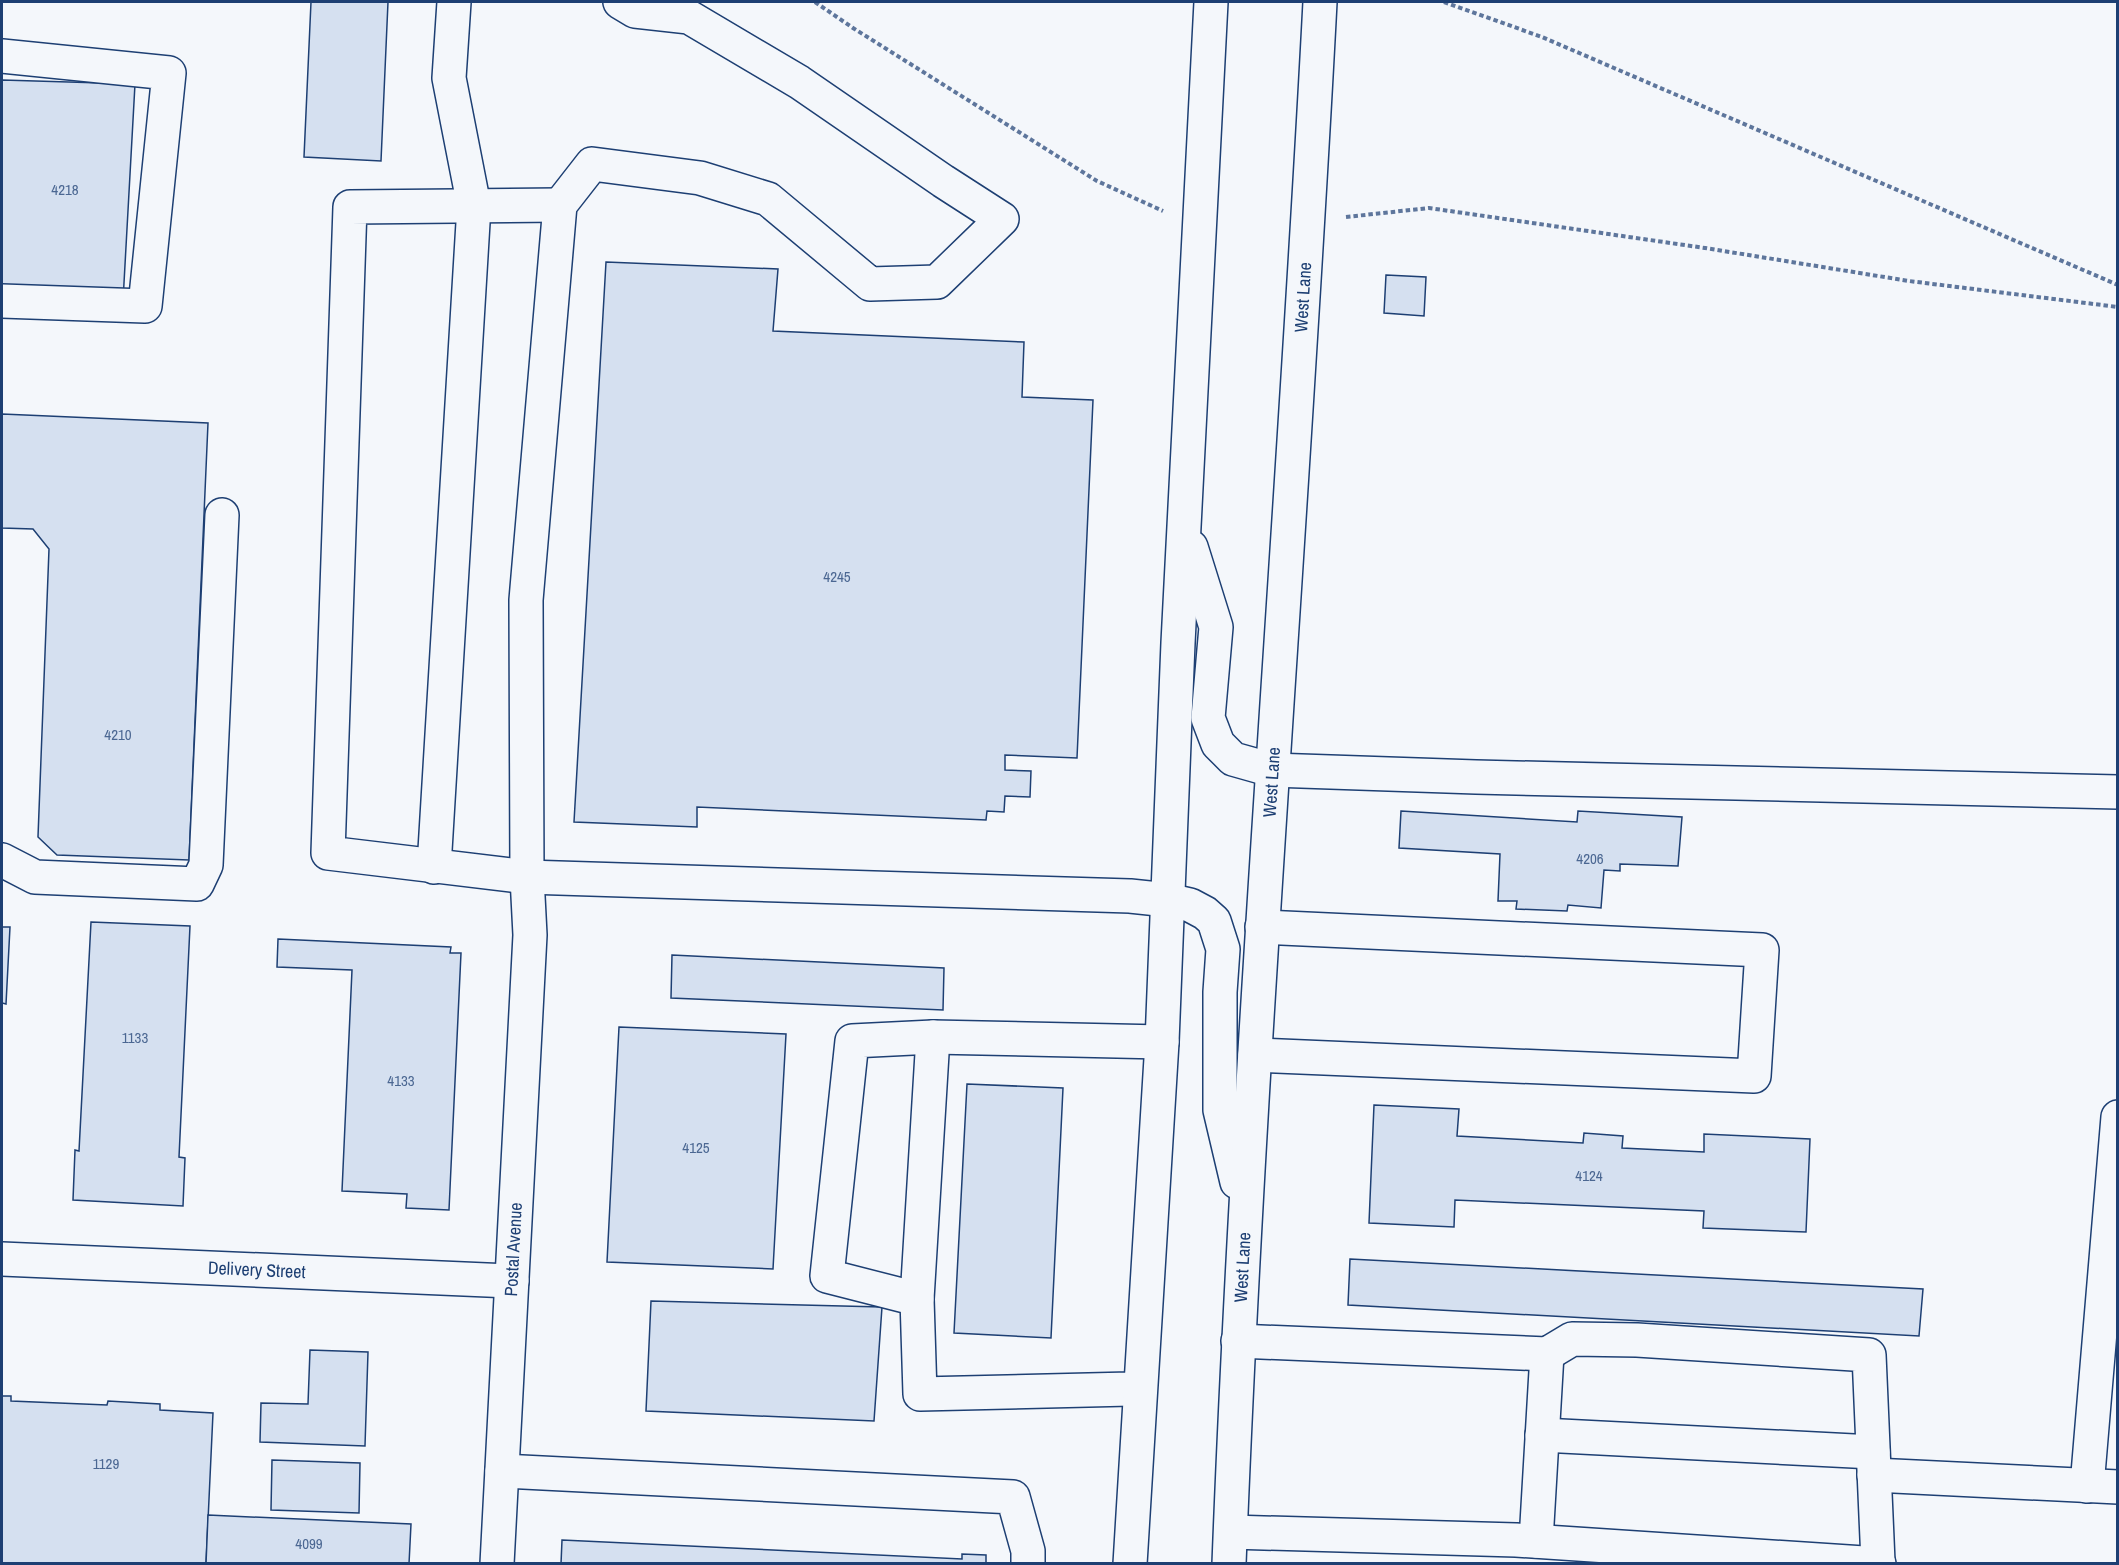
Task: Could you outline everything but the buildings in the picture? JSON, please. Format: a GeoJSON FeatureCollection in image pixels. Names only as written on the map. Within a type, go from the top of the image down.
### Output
{"type":"FeatureCollection","features":[{"type":"Feature","properties":{"kind":"main road"},"geometry":{"type":"LineString","coordinates":[[434,867],[474,206],[449,78],[454,2]]}},
{"type":"Feature","properties":{"kind":"main road"},"geometry":{"type":"LineString","coordinates":[[620,2],[635,11],[689,17],[799,82],[943,182],[1002,219],[937,282],[870,284],[768,199],[700,178],[592,164],[560,205],[350,207],[328,853],[527,877],[1130,896],[1190,905],[1214,921],[1223,949],[1220,992],[1220,1110],[1245,1219]]}},
{"type":"Feature","properties":{"kind":"main road"},"geometry":{"type":"LineString","coordinates":[[1130,1563],[1162,1042],[1184,526],[1211,2]]}},
{"type":"Feature","properties":{"kind":"main road","name":"West Lane"},"geometry":{"type":"LineString","coordinates":[[1230,1548],[1245,1219],[1320,2]]}},
{"type":"Feature","properties":{"kind":"main road"},"geometry":{"type":"LineString","coordinates":[[2,56],[169,73],[145,306],[2,301]]}},
{"type":"Feature","properties":{"kind":"main road","name":"Postal Avenue"},"geometry":{"type":"LineString","coordinates":[[497,1563],[530,935],[527,877],[526,600],[560,205]]}},
{"type":"Feature","properties":{"kind":"main road"},"geometry":{"type":"LineString","coordinates":[[2,860],[35,877],[197,884],[206,866],[222,515]]}},
{"type":"Feature","properties":{"kind":"main road"},"geometry":{"type":"LineString","coordinates":[[1184,526],[1216,627],[1208,718],[1218,744],[1233,759],[1272,770],[2118,792]]}},
{"type":"Feature","properties":{"kind":"main road"},"geometry":{"type":"LineString","coordinates":[[1255,1055],[1754,1076],[1762,950],[1262,927]]}},
{"type":"Feature","properties":{"kind":"main road"},"geometry":{"type":"LineString","coordinates":[[917,1299],[827,1276],[852,1041],[933,1037],[1162,1042]]}},
{"type":"Feature","properties":{"kind":"main road"},"geometry":{"type":"LineString","coordinates":[[933,1037],[917,1299],[920,1394],[1130,1389],[1140,1386]]}},
{"type":"Feature","properties":{"kind":"main road"},"geometry":{"type":"LineString","coordinates":[[1542,1435],[1873,1463],[2102,1486],[2118,1118]]}},
{"type":"Feature","properties":{"kind":"main road","name":"Delivery Street"},"geometry":{"type":"LineString","coordinates":[[2,1259],[512,1281]]}},
{"type":"Feature","properties":{"kind":"main road"},"geometry":{"type":"LineString","coordinates":[[1230,1548],[1536,1541],[1628,1555],[1878,1563],[1869,1355],[1637,1340],[1572,1339],[1547,1354],[1238,1341]]}},
{"type":"Feature","properties":{"kind":"main road"},"geometry":{"type":"LineString","coordinates":[[1536,1541],[1547,1354]]}},
{"type":"Feature","properties":{"kind":"main road"},"geometry":{"type":"LineString","coordinates":[[502,1471],[1013,1497],[1028,1551],[1028,1563]]}},
{"type":"Feature","properties":{"kind":"path"},"geometry":{"type":"LineString","coordinates":[[815,2],[1097,181],[1199,227]]}},
{"type":"Feature","properties":{"kind":"path"},"geometry":{"type":"LineString","coordinates":[[1443,2],[1542,37],[2118,285]]}},
{"type":"Feature","properties":{"kind":"path"},"geometry":{"type":"LineString","coordinates":[[1307,221],[1429,208],[1706,248],[1910,281],[2118,307]]}}]}
